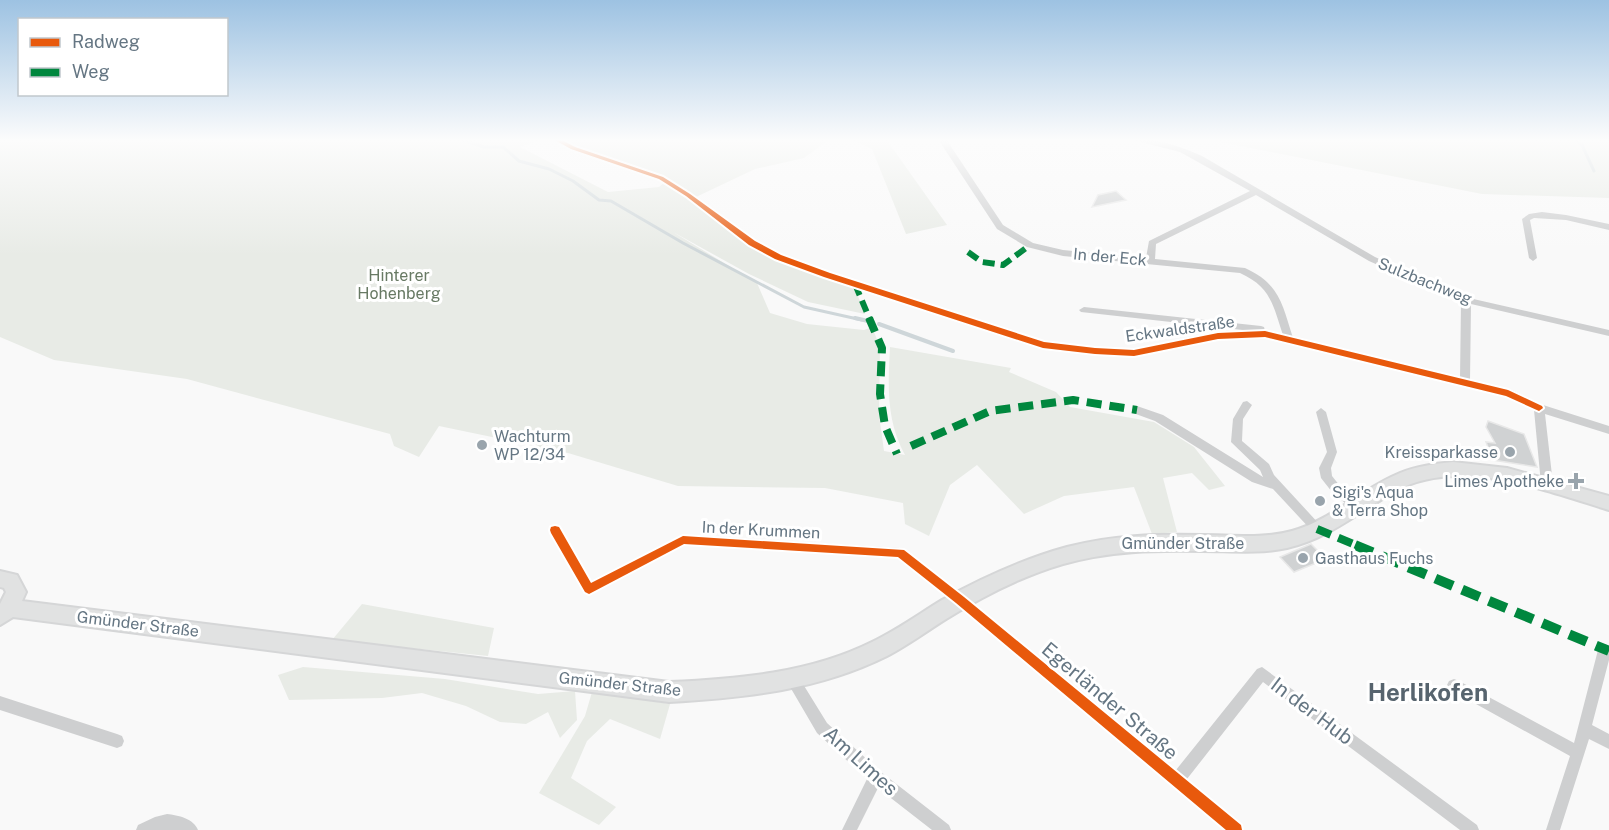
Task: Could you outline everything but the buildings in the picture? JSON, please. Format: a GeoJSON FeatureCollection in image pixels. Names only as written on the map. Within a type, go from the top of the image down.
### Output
{"type":"FeatureCollection","features":[{"type":"Feature","properties":{"kind":"main road","name":"Gmünder Straße"},"geometry":{"type":"LineString","coordinates":[[4,612],[669,692],[729,689],[793,680],[838,666],[879,649],[960,600],[1025,569],[1063,556],[1111,544],[1269,543],[1296,538],[1317,529],[1406,478],[1431,471],[1502,473],[1609,503]]}},
{"type":"Feature","properties":{"kind":"main road"},"geometry":{"type":"LineString","coordinates":[[0,579],[10,581],[16,592],[4,612]]}},
{"type":"Feature","properties":{"kind":"street","name":"Eckwaldstraße"},"geometry":{"type":"LineString","coordinates":[[659,178],[688,195],[752,243],[778,257],[1004,334],[1043,345],[1123,353],[1160,349],[1218,336],[1265,334],[1508,393],[1539,408],[1609,430]]}},
{"type":"Feature","properties":{"kind":"street","name":"In der Eck"},"geometry":{"type":"LineString","coordinates":[[968,178],[1000,226],[1030,245],[1063,253],[1242,270],[1255,275],[1270,288],[1289,339]]}},
{"type":"Feature","properties":{"kind":"street"},"geometry":{"type":"LineString","coordinates":[[1232,178],[1255,192]]}},
{"type":"Feature","properties":{"kind":"street"},"geometry":{"type":"LineString","coordinates":[[1150,260],[1152,243],[1255,192]]}},
{"type":"Feature","properties":{"kind":"street","name":"Sulzbachweg"},"geometry":{"type":"LineString","coordinates":[[1255,192],[1372,259],[1466,300],[1609,333]]}},
{"type":"Feature","properties":{"kind":"street"},"geometry":{"type":"LineString","coordinates":[[1533,258],[1526,219],[1533,214],[1546,214],[1609,227]]}},
{"type":"Feature","properties":{"kind":"street"},"geometry":{"type":"LineString","coordinates":[[1465,382],[1466,300]]}},
{"type":"Feature","properties":{"kind":"street"},"geometry":{"type":"LineString","coordinates":[[1084,310],[1259,329],[1289,339]]}},
{"type":"Feature","properties":{"kind":"street"},"geometry":{"type":"LineString","coordinates":[[1247,405],[1238,419],[1236,441],[1265,467],[1269,477],[1317,529]]}},
{"type":"Feature","properties":{"kind":"street"},"geometry":{"type":"LineString","coordinates":[[1539,408],[1547,484]]}},
{"type":"Feature","properties":{"kind":"street"},"geometry":{"type":"LineString","coordinates":[[1137,410],[1159,418],[1256,479],[1277,485]]}},
{"type":"Feature","properties":{"kind":"street"},"geometry":{"type":"LineString","coordinates":[[1321,412],[1332,452],[1324,468],[1328,478],[1356,507]]}},
{"type":"Feature","properties":{"kind":"street","name":"In der Krummen"},"geometry":{"type":"LineString","coordinates":[[555,530],[589,589],[683,540],[900,553],[960,600]]}},
{"type":"Feature","properties":{"kind":"street","name":"Egerländer Straße"},"geometry":{"type":"LineString","coordinates":[[960,600],[1236,830]]}},
{"type":"Feature","properties":{"kind":"street"},"geometry":{"type":"LineString","coordinates":[[1553,830],[1585,729],[1605,650]]}},
{"type":"Feature","properties":{"kind":"street","name":"In der Hub"},"geometry":{"type":"LineString","coordinates":[[1177,780],[1262,673],[1472,830]]}},
{"type":"Feature","properties":{"kind":"street","name":"Am Limes"},"geometry":{"type":"LineString","coordinates":[[793,680],[822,728],[876,777],[944,830]]}},
{"type":"Feature","properties":{"kind":"street"},"geometry":{"type":"LineString","coordinates":[[1454,686],[1578,753]]}},
{"type":"Feature","properties":{"kind":"street"},"geometry":{"type":"LineString","coordinates":[[0,703],[117,741]]}},
{"type":"Feature","properties":{"kind":"street"},"geometry":{"type":"LineString","coordinates":[[1585,729],[1609,742]]}},
{"type":"Feature","properties":{"kind":"street"},"geometry":{"type":"LineString","coordinates":[[849,830],[876,777]]}},
{"type":"Feature","properties":{"kind":"street"},"geometry":{"type":"LineString","coordinates":[[143,830],[160,821],[172,821],[191,830]]}},
{"type":"Feature","properties":{"kind":"green space","name":"Hinterer Hohenberg"},"geometry":{"type":"Polygon","coordinates":[[[0,178],[580,178],[608,192],[659,187],[665,182],[749,242],[854,286],[865,314],[808,302],[749,274],[673,232],[757,283],[770,313],[807,324],[864,330],[872,327],[880,347],[879,415],[884,451],[905,455],[891,416],[890,347],[1011,368],[1009,372],[1056,392],[1070,407],[1154,422],[1194,447],[1225,486],[1209,490],[1192,473],[1163,478],[1177,532],[1152,534],[1134,487],[1064,496],[1024,514],[977,465],[950,485],[929,536],[905,524],[903,503],[825,488],[678,486],[568,453],[439,426],[419,457],[394,446],[390,434],[187,379],[54,360],[0,337],[0,178]]]}},
{"type":"Feature","properties":{"kind":"green space"},"geometry":{"type":"Polygon","coordinates":[[[663,178],[737,178],[696,197],[663,178]]]}},
{"type":"Feature","properties":{"kind":"green space"},"geometry":{"type":"Polygon","coordinates":[[[883,178],[913,178],[947,225],[906,234],[883,178]]]}},
{"type":"Feature","properties":{"kind":"green space"},"geometry":{"type":"Polygon","coordinates":[[[1400,178],[1609,178],[1609,198],[1482,194],[1400,178]]]}},
{"type":"Feature","properties":{"kind":"green space"},"geometry":{"type":"Polygon","coordinates":[[[362,604],[494,628],[488,656],[332,640],[362,604]]]}},
{"type":"Feature","properties":{"kind":"green space"},"geometry":{"type":"Polygon","coordinates":[[[303,667],[445,679],[538,694],[575,691],[577,720],[560,738],[548,712],[526,724],[500,722],[466,706],[422,693],[382,698],[289,700],[278,675],[303,667]]]}},
{"type":"Feature","properties":{"kind":"green space"},"geometry":{"type":"Polygon","coordinates":[[[592,692],[670,704],[660,739],[610,719],[587,741],[571,778],[616,807],[599,825],[539,793],[585,716],[592,692]]]}},
{"type":"Feature","properties":{"kind":"waterway"},"geometry":{"type":"LineString","coordinates":[[566,178],[599,200],[611,201],[683,243],[804,307],[862,320]]}},
{"type":"Feature","properties":{"kind":"waterway"},"geometry":{"type":"LineString","coordinates":[[855,318],[868,321]]}},
{"type":"Feature","properties":{"kind":"waterway"},"geometry":{"type":"LineString","coordinates":[[879,324],[953,351]]}},
{"type":"Feature","properties":{"kind":"marked path"},"geometry":{"type":"LineString","coordinates":[[968,252],[982,262],[1003,265],[1030,245]]}},
{"type":"Feature","properties":{"kind":"marked path"},"geometry":{"type":"LineString","coordinates":[[855,284],[882,348],[880,394],[885,426],[897,454]]}},
{"type":"Feature","properties":{"kind":"marked path"},"geometry":{"type":"LineString","coordinates":[[911,446],[990,411],[1073,400],[1137,410]]}},
{"type":"Feature","properties":{"kind":"marked path"},"geometry":{"type":"LineString","coordinates":[[1317,529],[1609,651]]}},
{"type":"Feature","properties":{"kind":"cycle path"},"geometry":{"type":"LineString","coordinates":[[660,178],[688,195],[752,243],[778,257],[1043,345],[1134,353],[1218,336],[1265,334],[1508,393],[1539,408]]}},
{"type":"Feature","properties":{"kind":"cycle path"},"geometry":{"type":"LineString","coordinates":[[555,530],[589,589],[683,540],[900,553],[960,600],[1236,830]]}},
{"type":"Feature","properties":{"kind":"place","name":"Wachturm WP 12/34"},"geometry":{"type":"Point","coordinates":[482,445]}},
{"type":"Feature","properties":{"kind":"place","name":"Kreissparkasse"},"geometry":{"type":"Point","coordinates":[1510,452]}},
{"type":"Feature","properties":{"kind":"place","name":"Limes Apotheke"},"geometry":{"type":"Point","coordinates":[1576,481]}},
{"type":"Feature","properties":{"kind":"place","name":"Sigi's Aqua & Terra Shop"},"geometry":{"type":"Point","coordinates":[1320,501]}},
{"type":"Feature","properties":{"kind":"place","name":"Gasthaus Fuchs"},"geometry":{"type":"Point","coordinates":[1303,558]}},
{"type":"Feature","properties":{"kind":"district","name":"Herlikofen"},"geometry":{"type":"Point","coordinates":[1428,692]}}]}
